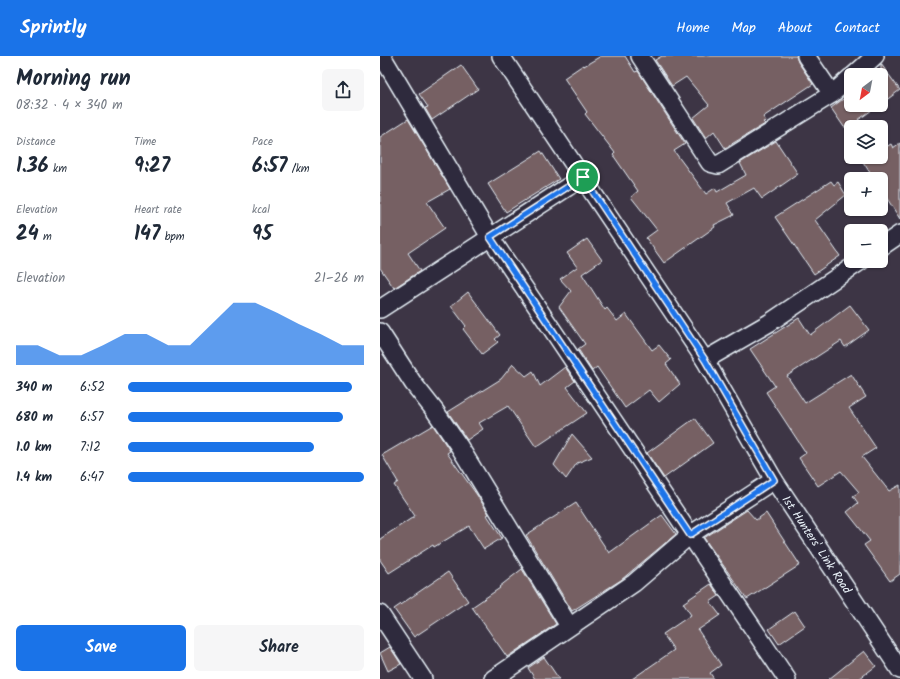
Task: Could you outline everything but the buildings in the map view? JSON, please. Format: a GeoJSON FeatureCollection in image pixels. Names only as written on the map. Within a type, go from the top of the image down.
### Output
{"type":"FeatureCollection","features":[{"type":"Feature","properties":{"kind":"street"},"geometry":{"type":"LineString","coordinates":[[382,56],[490,237],[690,535],[781,677]]}},
{"type":"Feature","properties":{"kind":"street","name":"1st Hunters' Link Road"},"geometry":{"type":"LineString","coordinates":[[501,56],[705,360],[774,480],[900,670]]}},
{"type":"Feature","properties":{"kind":"street"},"geometry":{"type":"LineString","coordinates":[[640,56],[710,163],[718,165],[832,94],[844,83]]}},
{"type":"Feature","properties":{"kind":"street"},"geometry":{"type":"LineString","coordinates":[[806,56],[832,94]]}},
{"type":"Feature","properties":{"kind":"street"},"geometry":{"type":"LineString","coordinates":[[862,68],[875,56]]}},
{"type":"Feature","properties":{"kind":"street"},"geometry":{"type":"LineString","coordinates":[[380,309],[583,177]]}},
{"type":"Feature","properties":{"kind":"street"},"geometry":{"type":"LineString","coordinates":[[888,242],[900,234]]}},
{"type":"Feature","properties":{"kind":"street"},"geometry":{"type":"LineString","coordinates":[[705,360],[768,323],[850,268]]}},
{"type":"Feature","properties":{"kind":"street"},"geometry":{"type":"LineString","coordinates":[[380,332],[413,383],[435,410],[569,626]]}},
{"type":"Feature","properties":{"kind":"street"},"geometry":{"type":"LineString","coordinates":[[493,679],[634,583],[690,535],[774,480]]}},
{"type":"Feature","properties":{"kind":"street"},"geometry":{"type":"LineString","coordinates":[[380,614],[423,679]]}},
{"type":"Feature","properties":{"kind":"route"},"geometry":{"type":"LineString","coordinates":[[583,177],[705,360],[774,480],[690,535],[490,237],[583,177]]}}]}
